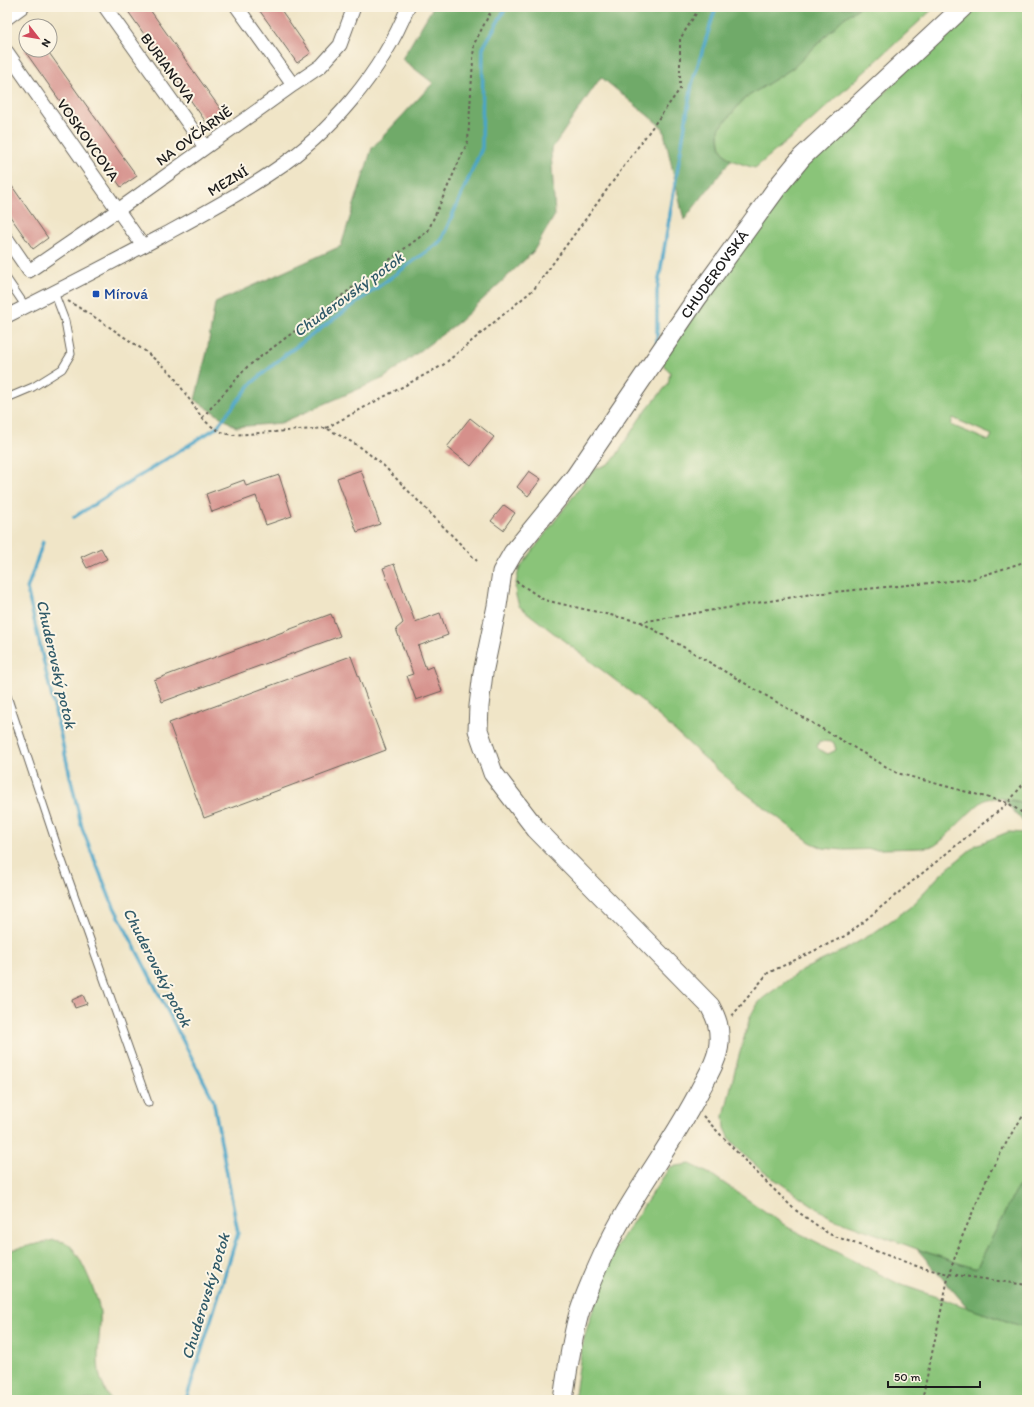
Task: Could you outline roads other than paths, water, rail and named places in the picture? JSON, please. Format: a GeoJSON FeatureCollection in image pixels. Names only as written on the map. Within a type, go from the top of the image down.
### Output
{"type":"FeatureCollection","features":[{"type":"Feature","properties":{"kind":"street"},"geometry":{"type":"LineString","coordinates":[[7,18],[22,7]]}},
{"type":"Feature","properties":{"kind":"street","name":"BURIANOVA"},"geometry":{"type":"LineString","coordinates":[[105,7],[205,147]]}},
{"type":"Feature","properties":{"kind":"street"},"geometry":{"type":"LineString","coordinates":[[237,7],[293,85]]}},
{"type":"Feature","properties":{"kind":"street","name":"NA OVČÁRNĚ"},"geometry":{"type":"LineString","coordinates":[[7,239],[30,271],[322,66],[340,45],[354,7]]}},
{"type":"Feature","properties":{"kind":"street","name":"MEZNÍ"},"geometry":{"type":"LineString","coordinates":[[7,316],[210,210],[273,172],[313,140],[352,100],[380,61],[404,19],[408,7]]}},
{"type":"Feature","properties":{"kind":"street","name":"CHUDEROVSKÁ"},"geometry":{"type":"LineString","coordinates":[[563,1400],[568,1363],[579,1316],[604,1254],[625,1214],[693,1105],[714,1060],[719,1045],[719,1031],[717,1018],[710,1006],[536,829],[493,773],[478,730],[479,706],[483,673],[497,606],[502,572],[513,553],[575,477],[697,298],[779,185],[802,157],[963,7]]}},
{"type":"Feature","properties":{"kind":"street","name":"VOSKOVCOVA"},"geometry":{"type":"LineString","coordinates":[[7,52],[143,246]]}},
{"type":"Feature","properties":{"kind":"lane"},"geometry":{"type":"LineString","coordinates":[[7,279],[26,306]]}},
{"type":"Feature","properties":{"kind":"lane"},"geometry":{"type":"LineString","coordinates":[[7,398],[33,387],[62,369],[71,354],[65,321],[54,292]]}},
{"type":"Feature","properties":{"kind":"lane"},"geometry":{"type":"LineString","coordinates":[[7,696],[60,854],[148,1103]]}},
{"type":"Feature","properties":{"kind":"waterway","name":"Chuderovský potok"},"geometry":{"type":"LineString","coordinates":[[74,517],[216,428],[251,384],[286,354],[441,241],[482,148],[483,48],[504,11],[509,7]]}},
{"type":"Feature","properties":{"kind":"waterway"},"geometry":{"type":"LineString","coordinates":[[657,345],[657,291],[692,84],[716,7]]}},
{"type":"Feature","properties":{"kind":"waterway","name":"Chuderovský potok"},"geometry":{"type":"LineString","coordinates":[[43,542],[27,589],[82,828],[111,901],[213,1099],[238,1233],[186,1400]]}},
{"type":"Feature","properties":{"kind":"place","name":"Mírová"},"geometry":{"type":"Point","coordinates":[96,294]}}]}
